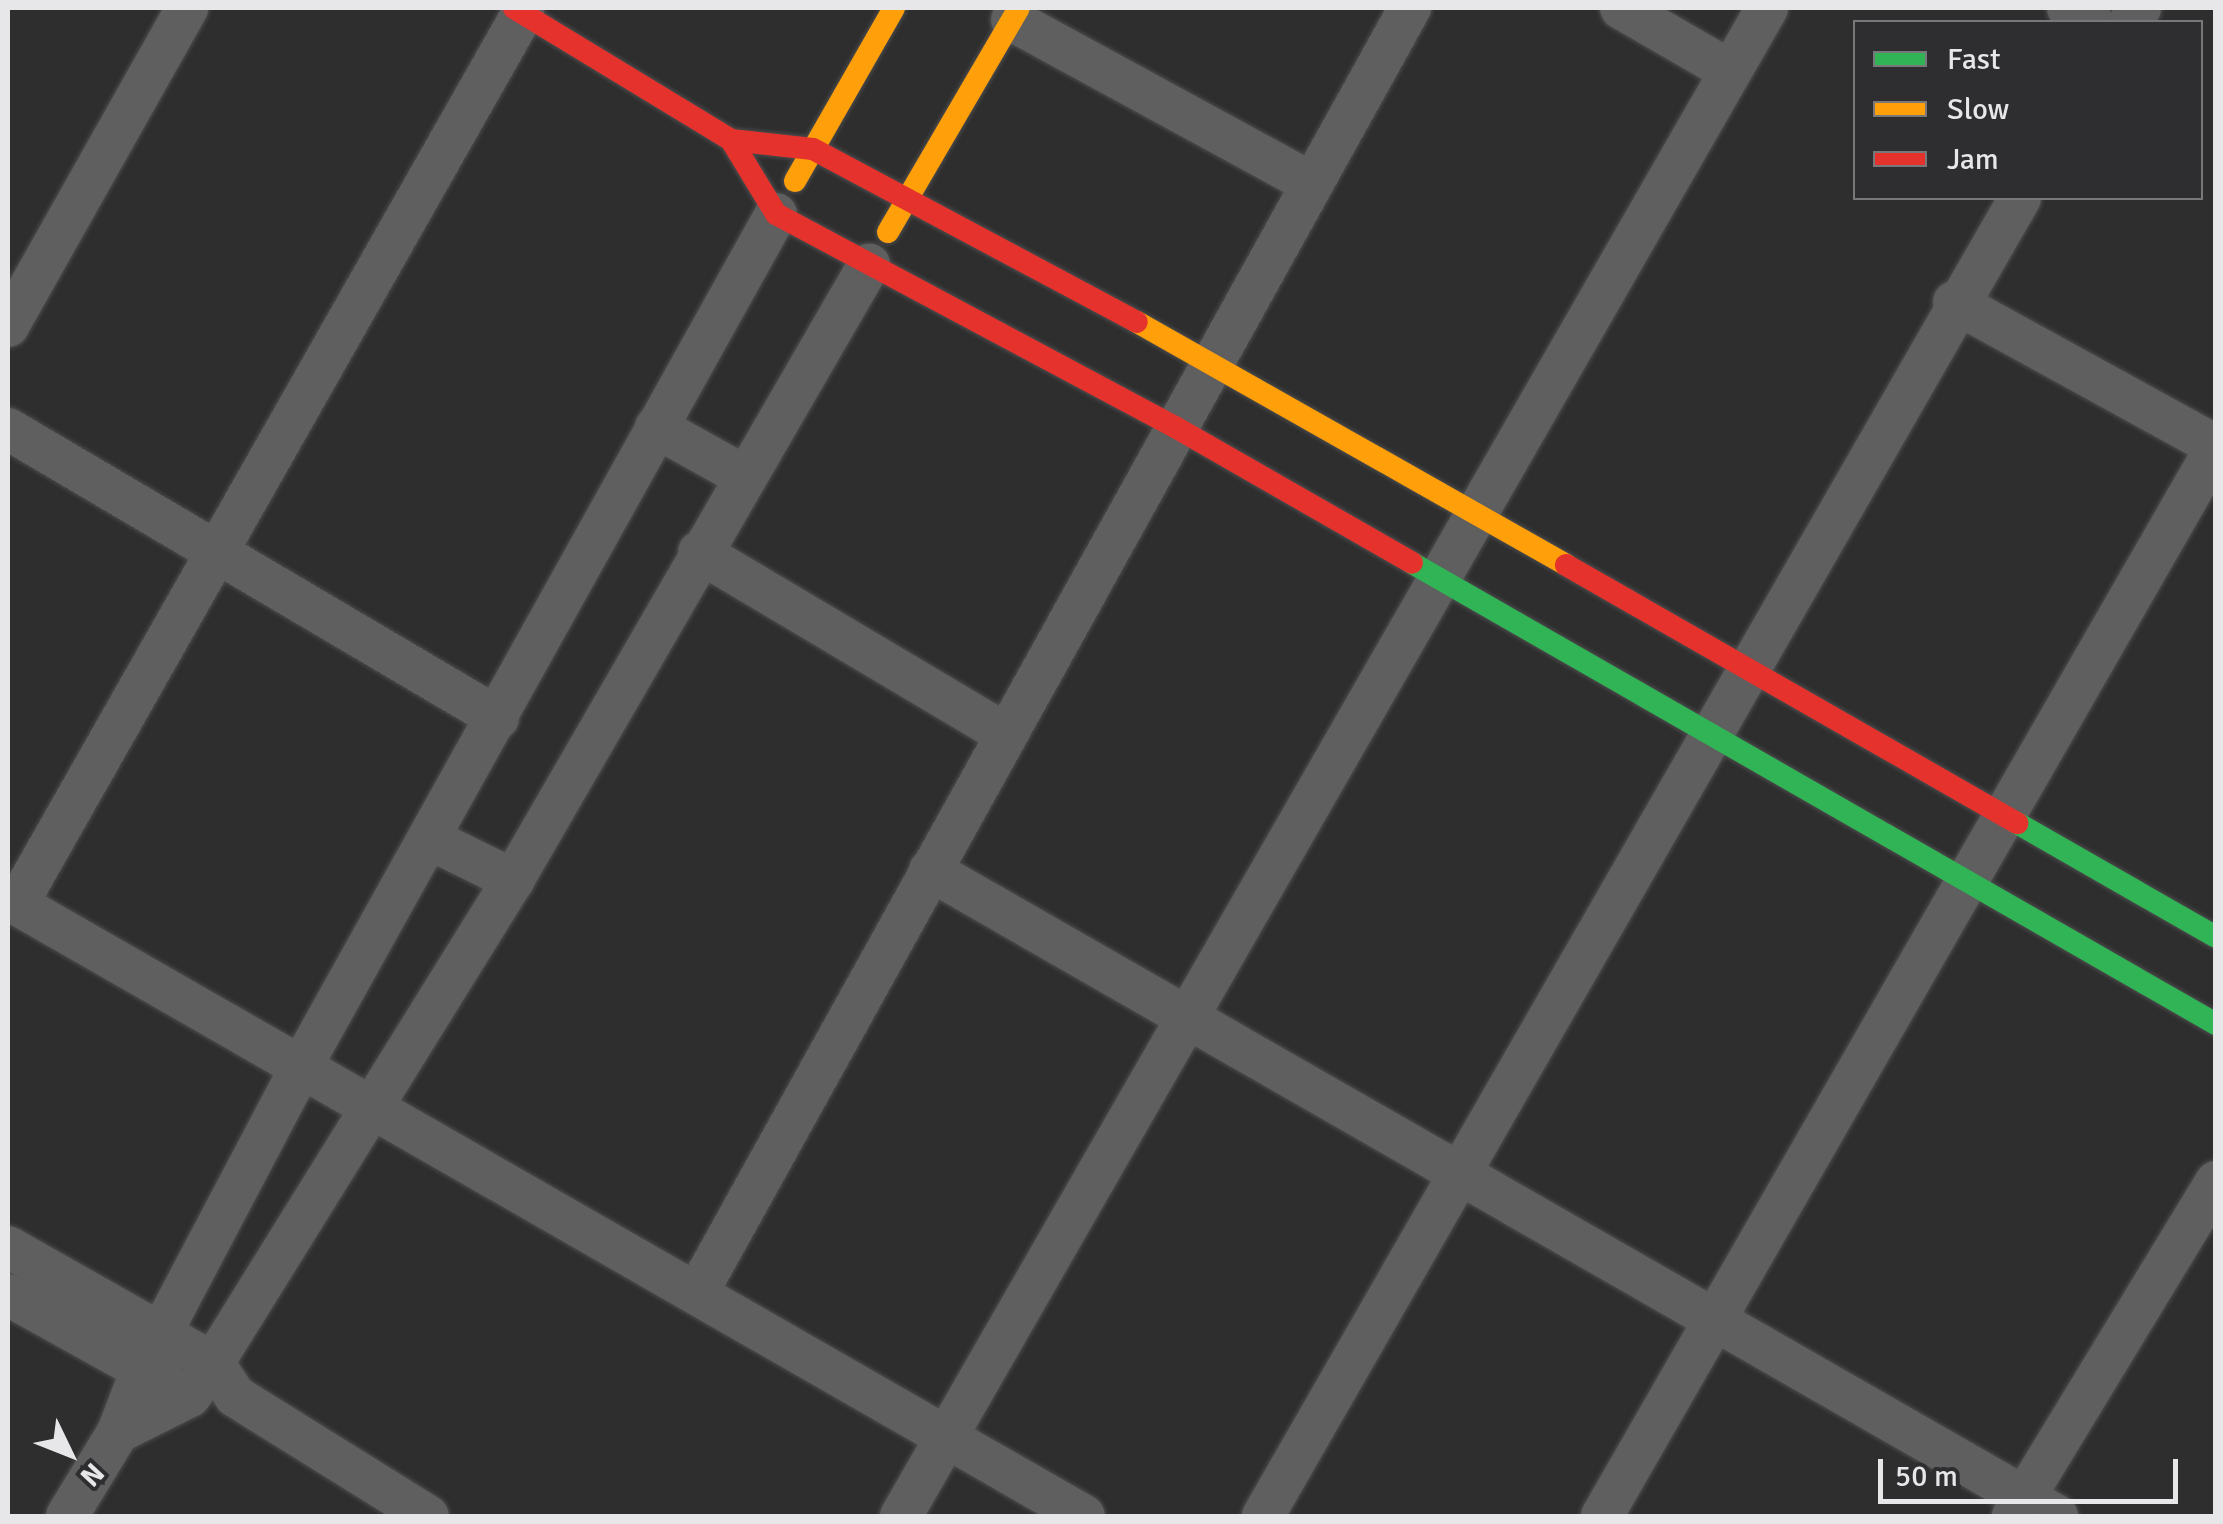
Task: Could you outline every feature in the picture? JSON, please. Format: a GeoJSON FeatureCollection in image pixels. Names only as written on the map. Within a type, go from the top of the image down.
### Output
{"type":"FeatureCollection","features":[{"type":"Feature","properties":{"kind":"street"},"geometry":{"type":"LineString","coordinates":[[8,326],[187,8]]}},
{"type":"Feature","properties":{"kind":"street"},"geometry":{"type":"LineString","coordinates":[[66,1516],[118,1432],[151,1350],[302,1065],[894,8]]}},
{"type":"Feature","properties":{"kind":"street"},"geometry":{"type":"LineString","coordinates":[[697,1293],[1210,361],[1410,8]]}},
{"type":"Feature","properties":{"kind":"street"},"geometry":{"type":"LineString","coordinates":[[1621,8],[1730,71]]}},
{"type":"Feature","properties":{"kind":"street"},"geometry":{"type":"LineString","coordinates":[[901,1516],[1767,8]]}},
{"type":"Feature","properties":{"kind":"street"},"geometry":{"type":"LineString","coordinates":[[1084,1516],[374,1104],[12,901],[218,552],[519,10],[730,140],[813,149],[1210,361],[1477,511],[1745,672],[2216,937]]}},
{"type":"Feature","properties":{"kind":"street"},"geometry":{"type":"LineString","coordinates":[[118,1432],[213,1385],[374,1104],[513,880],[699,552],[1016,14],[1311,183]]}},
{"type":"Feature","properties":{"kind":"street"},"geometry":{"type":"LineString","coordinates":[[730,140],[776,214],[1175,427],[2216,1024]]}},
{"type":"Feature","properties":{"kind":"street"},"geometry":{"type":"LineString","coordinates":[[1263,1516],[1954,302],[2019,200]]}},
{"type":"Feature","properties":{"kind":"street"},"geometry":{"type":"LineString","coordinates":[[1602,1516],[2216,447],[1954,302]]}},
{"type":"Feature","properties":{"kind":"street"},"geometry":{"type":"LineString","coordinates":[[656,427],[744,476]]}},
{"type":"Feature","properties":{"kind":"street"},"geometry":{"type":"LineString","coordinates":[[8,429],[498,718]]}},
{"type":"Feature","properties":{"kind":"street"},"geometry":{"type":"LineString","coordinates":[[699,552],[1005,734]]}},
{"type":"Feature","properties":{"kind":"street"},"geometry":{"type":"LineString","coordinates":[[430,840],[513,880]]}},
{"type":"Feature","properties":{"kind":"street"},"geometry":{"type":"LineString","coordinates":[[930,870],[1713,1319],[2031,1510],[2216,1182]]}},
{"type":"Feature","properties":{"kind":"street"},"geometry":{"type":"LineString","coordinates":[[8,1246],[151,1350],[428,1516]]}},
{"type":"Feature","properties":{"kind":"street"},"geometry":{"type":"LineString","coordinates":[[8,1296],[151,1350]]}},
{"type":"Feature","properties":{"kind":"traffic: fast"},"geometry":{"type":"LineString","coordinates":[[1412,563],[2216,1024]]}},
{"type":"Feature","properties":{"kind":"traffic: fast"},"geometry":{"type":"LineString","coordinates":[[2017,823],[2216,937]]}},
{"type":"Feature","properties":{"kind":"traffic: slow"},"geometry":{"type":"LineString","coordinates":[[795,181],[894,8]]}},
{"type":"Feature","properties":{"kind":"traffic: slow"},"geometry":{"type":"LineString","coordinates":[[888,232],[1019,8]]}},
{"type":"Feature","properties":{"kind":"traffic: slow"},"geometry":{"type":"LineString","coordinates":[[1137,322],[1566,565]]}},
{"type":"Feature","properties":{"kind":"traffic: jam"},"geometry":{"type":"LineString","coordinates":[[514,8],[731,140],[813,149],[1137,322]]}},
{"type":"Feature","properties":{"kind":"traffic: jam"},"geometry":{"type":"LineString","coordinates":[[731,140],[776,214],[1175,427],[1412,563]]}},
{"type":"Feature","properties":{"kind":"traffic: jam"},"geometry":{"type":"LineString","coordinates":[[1566,565],[2017,823]]}}]}
